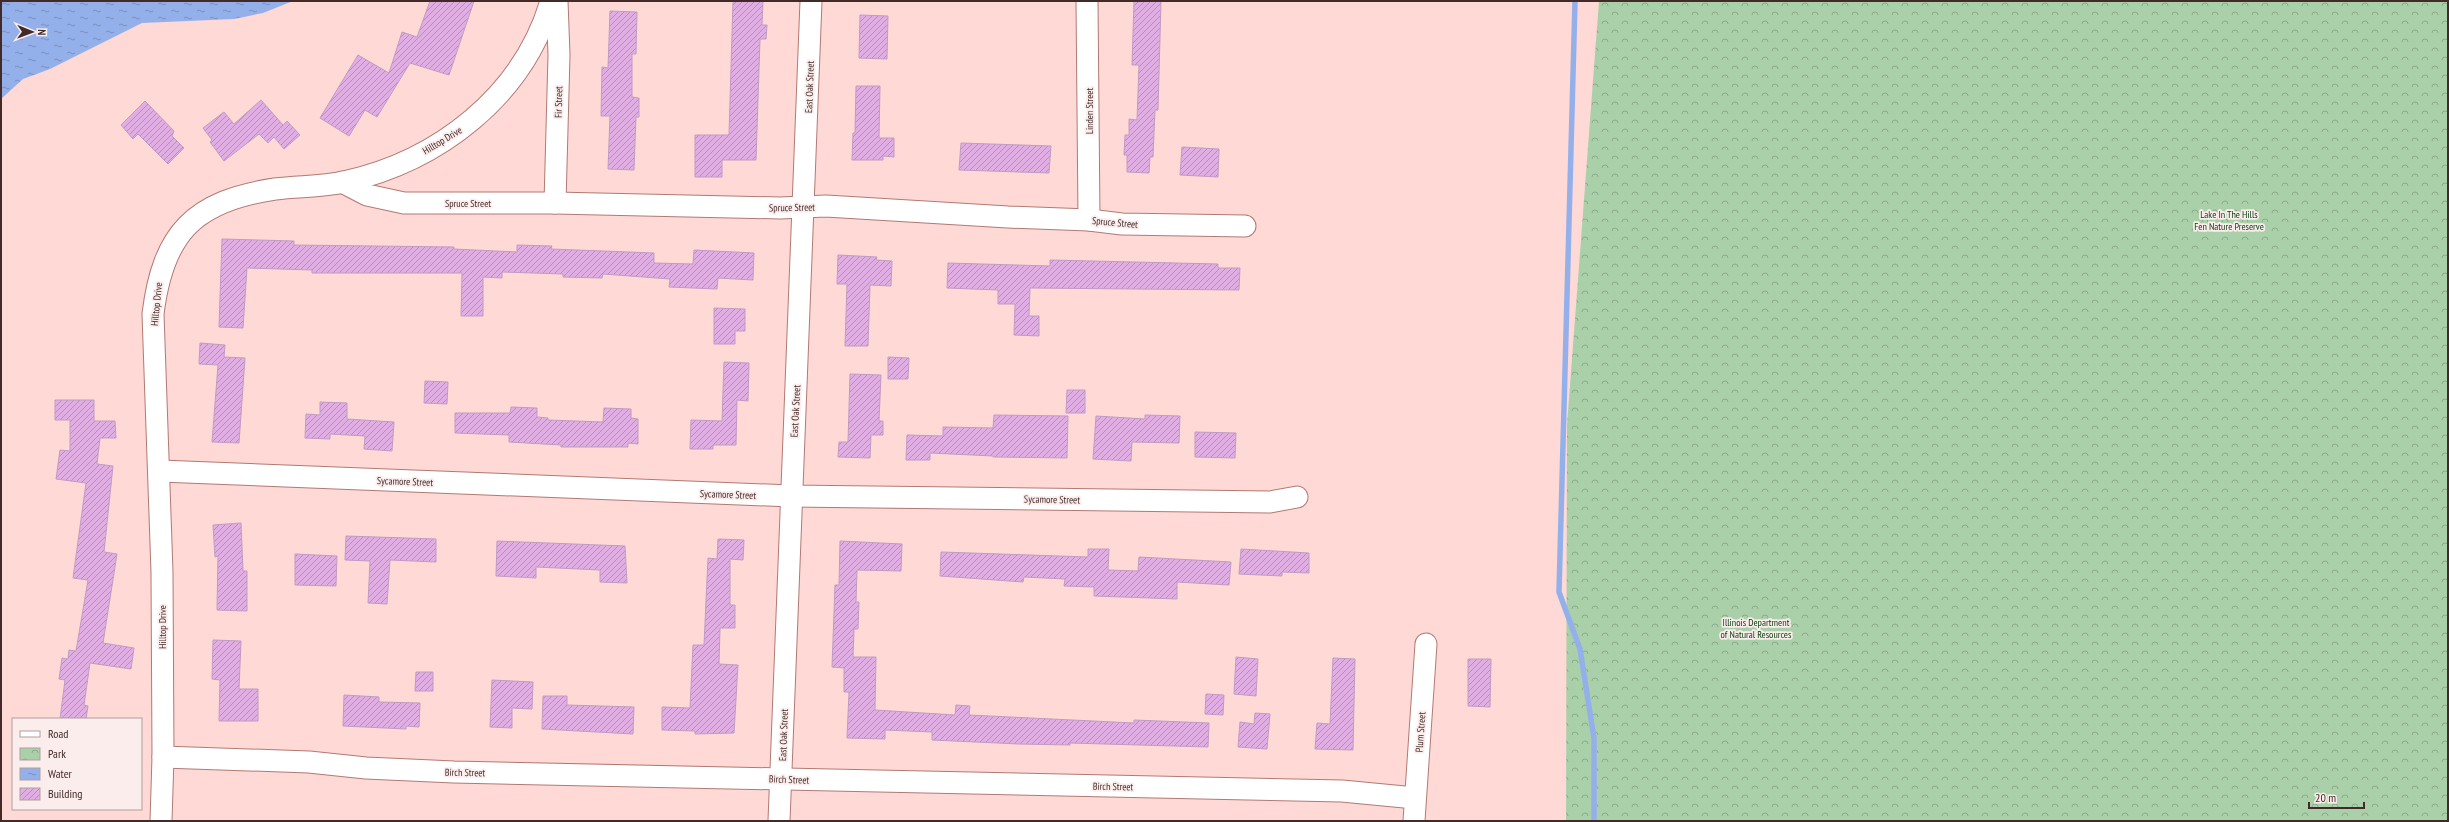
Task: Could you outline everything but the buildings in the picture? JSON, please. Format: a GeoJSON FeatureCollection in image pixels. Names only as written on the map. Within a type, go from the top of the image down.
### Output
{"type":"FeatureCollection","features":[{"type":"Feature","properties":{"kind":"street","name":"Hilltop Drive"},"geometry":{"type":"LineString","coordinates":[[161,821],[163,757],[160,471],[152,350],[153,314],[157,282],[167,253],[184,228],[214,205],[255,193],[342,182],[371,175],[407,161],[463,128],[486,109],[511,80],[535,42],[550,1]]}},
{"type":"Feature","properties":{"kind":"street","name":"Fir Street"},"geometry":{"type":"LineString","coordinates":[[555,202],[559,55],[557,1]]}},
{"type":"Feature","properties":{"kind":"street","name":"East Oak Street"},"geometry":{"type":"LineString","coordinates":[[780,821],[791,496],[805,206],[811,1]]}},
{"type":"Feature","properties":{"kind":"street","name":"Linden Street"},"geometry":{"type":"LineString","coordinates":[[1087,1],[1089,220]]}},
{"type":"Feature","properties":{"kind":"street","name":"Spruce Street"},"geometry":{"type":"LineString","coordinates":[[342,182],[367,195],[404,203],[555,202],[805,206],[1089,220],[1122,224],[1245,226]]}},
{"type":"Feature","properties":{"kind":"street","name":"Sycamore Street"},"geometry":{"type":"LineString","coordinates":[[160,471],[791,496],[1270,502],[1297,497]]}},
{"type":"Feature","properties":{"kind":"street","name":"Plum Street"},"geometry":{"type":"LineString","coordinates":[[1414,821],[1426,644]]}},
{"type":"Feature","properties":{"kind":"street","name":"Birch Street"},"geometry":{"type":"LineString","coordinates":[[163,757],[309,762],[366,768],[454,772],[1342,791],[1415,798]]}},
{"type":"Feature","properties":{"kind":"green space"},"geometry":{"type":"Polygon","coordinates":[[[1599,1],[2448,1],[2448,821],[1566,821],[1567,425],[1599,1]]]}},
{"type":"Feature","properties":{"kind":"water"},"geometry":{"type":"Polygon","coordinates":[[[1,1],[293,1],[263,13],[234,19],[142,23],[50,69],[23,79],[1,99],[1,1]]]}},
{"type":"Feature","properties":{"kind":"waterway"},"geometry":{"type":"LineString","coordinates":[[1575,1],[1559,592],[1580,649],[1594,738],[1594,821]]}},
{"type":"Feature","properties":{"kind":"park label","name":"Lake In The Hills Fen Nature Preserve"},"geometry":{"type":"Point","coordinates":[2229,220]}},
{"type":"Feature","properties":{"kind":"park label","name":"Illinois Department of Natural Resources"},"geometry":{"type":"Point","coordinates":[1756,628]}}]}
